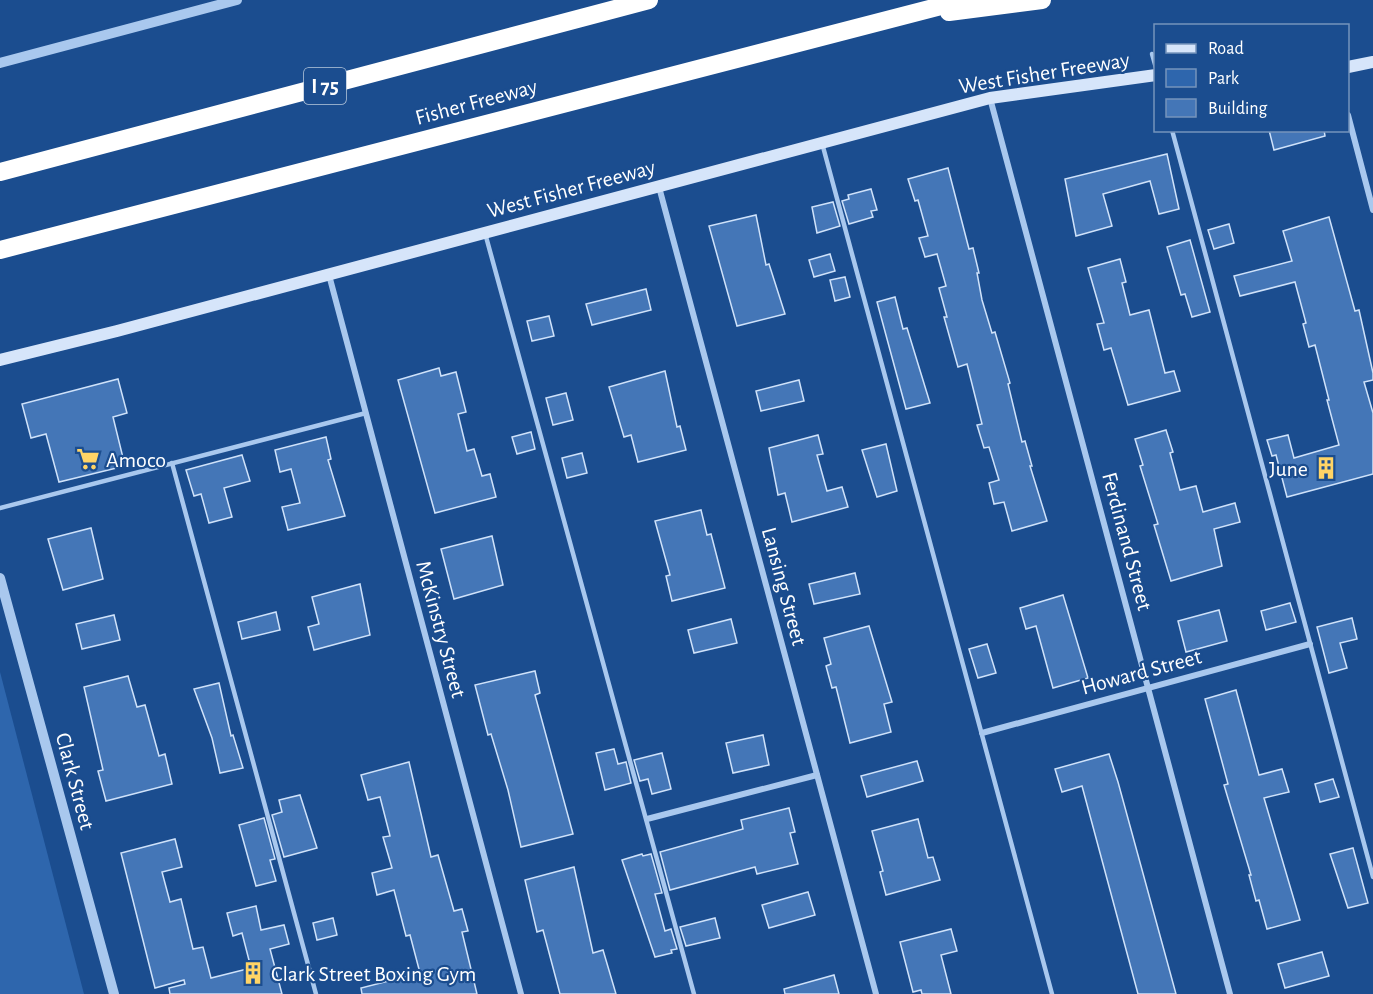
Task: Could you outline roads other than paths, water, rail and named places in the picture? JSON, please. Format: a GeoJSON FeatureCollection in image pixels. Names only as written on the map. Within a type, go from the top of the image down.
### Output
{"type":"FeatureCollection","features":[{"type":"Feature","properties":{"kind":"highway","name":"I 75"},"geometry":{"type":"LineString","coordinates":[[0,172],[649,0]]}},
{"type":"Feature","properties":{"kind":"highway","name":"Fisher Freeway"},"geometry":{"type":"LineString","coordinates":[[0,250],[964,0]]}},
{"type":"Feature","properties":{"kind":"highway"},"geometry":{"type":"LineString","coordinates":[[885,21],[1042,0]]}},
{"type":"Feature","properties":{"kind":"main road"},"geometry":{"type":"LineString","coordinates":[[1349,67],[1373,62]]}},
{"type":"Feature","properties":{"kind":"main road","name":"West Fisher Freeway"},"geometry":{"type":"LineString","coordinates":[[0,360],[990,98],[1154,75]]}},
{"type":"Feature","properties":{"kind":"street"},"geometry":{"type":"LineString","coordinates":[[0,63],[237,0]]}},
{"type":"Feature","properties":{"kind":"street","name":"Ferdinand Street"},"geometry":{"type":"LineString","coordinates":[[990,98],[1230,994]]}},
{"type":"Feature","properties":{"kind":"street"},"geometry":{"type":"LineString","coordinates":[[1349,122],[1373,210]]}},
{"type":"Feature","properties":{"kind":"street","name":"Lansing Street"},"geometry":{"type":"LineString","coordinates":[[659,187],[876,994]]}},
{"type":"Feature","properties":{"kind":"street","name":"McKinstry Street"},"geometry":{"type":"LineString","coordinates":[[328,274],[521,994]]}},
{"type":"Feature","properties":{"kind":"street","name":"Clark Street"},"geometry":{"type":"LineString","coordinates":[[0,578],[114,994]]}},
{"type":"Feature","properties":{"kind":"street","name":"Howard Street"},"geometry":{"type":"LineString","coordinates":[[982,733],[1310,644]]}},
{"type":"Feature","properties":{"kind":"street"},"geometry":{"type":"LineString","coordinates":[[647,819],[817,775]]}},
{"type":"Feature","properties":{"kind":"lane"},"geometry":{"type":"LineString","coordinates":[[1152,54],[1154,63]]}},
{"type":"Feature","properties":{"kind":"lane"},"geometry":{"type":"LineString","coordinates":[[1173,132],[1373,877]]}},
{"type":"Feature","properties":{"kind":"lane"},"geometry":{"type":"LineString","coordinates":[[822,143],[1052,994]]}},
{"type":"Feature","properties":{"kind":"lane"},"geometry":{"type":"LineString","coordinates":[[485,233],[694,994]]}},
{"type":"Feature","properties":{"kind":"lane"},"geometry":{"type":"LineString","coordinates":[[0,508],[366,413]]}},
{"type":"Feature","properties":{"kind":"lane"},"geometry":{"type":"LineString","coordinates":[[172,463],[316,994]]}},
{"type":"Feature","properties":{"kind":"place","name":"Amoco"},"geometry":{"type":"Point","coordinates":[88,459]}},
{"type":"Feature","properties":{"kind":"place","name":"June"},"geometry":{"type":"Point","coordinates":[1326,468]}},
{"type":"Feature","properties":{"kind":"place","name":"Clark Street Boxing Gym"},"geometry":{"type":"Point","coordinates":[253,973]}}]}
